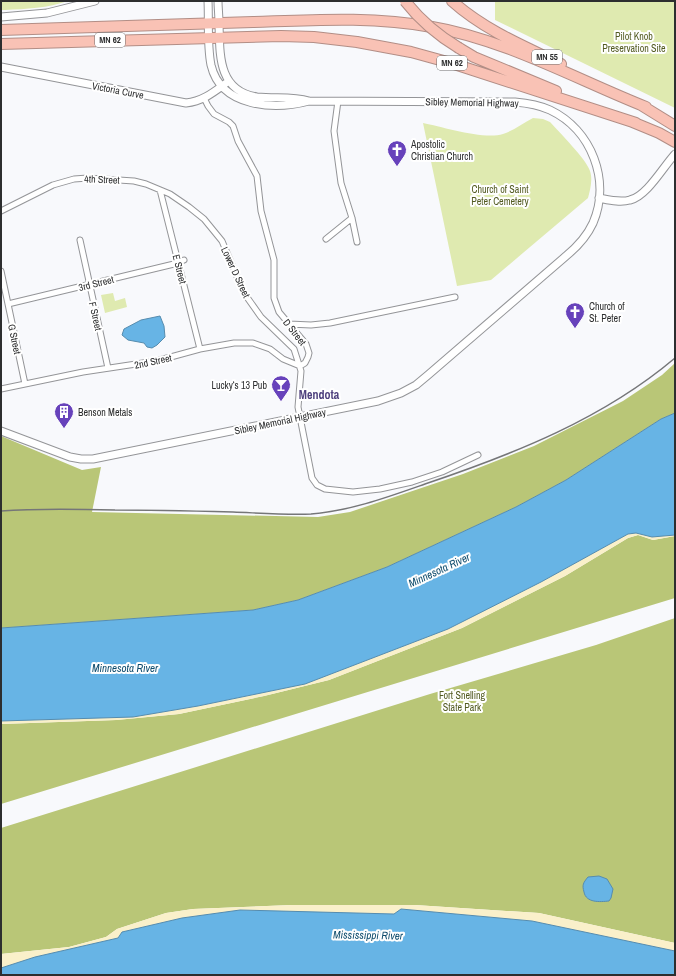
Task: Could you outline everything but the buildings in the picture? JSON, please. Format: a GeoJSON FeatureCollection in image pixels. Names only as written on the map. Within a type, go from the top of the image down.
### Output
{"type":"FeatureCollection","features":[{"type":"Feature","properties":{"kind":"highway"},"geometry":{"type":"LineString","coordinates":[[405,1],[437,32],[474,57],[636,123],[675,142]]}},
{"type":"Feature","properties":{"kind":"highway","name":"MN 55"},"geometry":{"type":"LineString","coordinates":[[452,1],[465,13],[488,28],[597,81],[646,107],[673,124]]}},
{"type":"Feature","properties":{"kind":"highway","name":"MN 62"},"geometry":{"type":"LineString","coordinates":[[1,30],[362,19],[398,21],[468,35],[502,47],[646,107]]}},
{"type":"Feature","properties":{"kind":"highway","name":"MN 62"},"geometry":{"type":"LineString","coordinates":[[1,44],[282,36],[314,37],[357,42],[399,49],[451,63],[636,123]]}},
{"type":"Feature","properties":{"kind":"main road"},"geometry":{"type":"LineString","coordinates":[[1,17],[51,12],[95,1]]}},
{"type":"Feature","properties":{"kind":"main road"},"geometry":{"type":"LineString","coordinates":[[208,1],[214,23],[214,37],[221,65],[229,81],[237,89],[250,96],[298,98],[309,100]]}},
{"type":"Feature","properties":{"kind":"main road"},"geometry":{"type":"LineString","coordinates":[[218,1],[214,23],[211,65],[222,86],[235,97],[252,103],[264,105],[298,104],[309,100]]}},
{"type":"Feature","properties":{"kind":"main road","name":"Victoria Curve"},"geometry":{"type":"LineString","coordinates":[[1,67],[180,102],[193,102],[204,98],[229,81]]}},
{"type":"Feature","properties":{"kind":"main road","name":"Sibley Memorial Highway"},"geometry":{"type":"LineString","coordinates":[[1,431],[65,455],[86,459],[102,458],[384,399],[401,393],[421,381],[574,249],[592,224],[597,211],[599,181],[592,152],[585,140],[570,123],[543,107],[515,102],[309,100]]}},
{"type":"Feature","properties":{"kind":"main road"},"geometry":{"type":"LineString","coordinates":[[599,198],[625,201],[640,195],[675,154]]}},
{"type":"Feature","properties":{"kind":"street","name":"D Street"},"geometry":{"type":"LineString","coordinates":[[204,98],[214,114],[229,122],[233,126],[238,141],[257,176],[261,211],[274,260],[274,298],[279,312],[308,348],[308,358],[305,364],[300,366],[301,376],[298,407],[312,478],[317,485],[325,489],[353,492],[380,489],[412,482],[442,472],[478,455]]}},
{"type":"Feature","properties":{"kind":"street"},"geometry":{"type":"LineString","coordinates":[[338,101],[334,132],[341,182],[352,218],[357,242]]}},
{"type":"Feature","properties":{"kind":"street","name":"4th Street"},"geometry":{"type":"LineString","coordinates":[[1,210],[53,185],[74,179],[88,178],[134,181],[160,190]]}},
{"type":"Feature","properties":{"kind":"street","name":"E Street"},"geometry":{"type":"LineString","coordinates":[[160,190],[200,349]]}},
{"type":"Feature","properties":{"kind":"street","name":"Lower D Street"},"geometry":{"type":"LineString","coordinates":[[160,190],[177,198],[189,207],[204,219],[215,232],[222,241],[244,294],[261,317],[294,349],[300,366]]}},
{"type":"Feature","properties":{"kind":"street"},"geometry":{"type":"LineString","coordinates":[[326,239],[352,218]]}},
{"type":"Feature","properties":{"kind":"street","name":"F Street"},"geometry":{"type":"LineString","coordinates":[[80,240],[108,368]]}},
{"type":"Feature","properties":{"kind":"street","name":"3rd Street"},"geometry":{"type":"LineString","coordinates":[[8,304],[178,263],[184,260]]}},
{"type":"Feature","properties":{"kind":"street","name":"G Street"},"geometry":{"type":"LineString","coordinates":[[1,271],[24,384]]}},
{"type":"Feature","properties":{"kind":"street"},"geometry":{"type":"LineString","coordinates":[[289,324],[310,325],[330,323],[455,297]]}},
{"type":"Feature","properties":{"kind":"street","name":"2nd Street"},"geometry":{"type":"LineString","coordinates":[[1,389],[83,372],[156,362],[200,349],[234,342],[253,343],[270,349],[283,359],[300,366]]}},
{"type":"Feature","properties":{"kind":"green space"},"geometry":{"type":"Polygon","coordinates":[[[1,1],[68,1],[37,8],[1,10],[1,1]]]}},
{"type":"Feature","properties":{"kind":"green space","name":"Pilot Knob Preservation Site"},"geometry":{"type":"Polygon","coordinates":[[[495,1],[675,1],[675,108],[495,20],[495,1]]]}},
{"type":"Feature","properties":{"kind":"green space","name":"Church of Saint Peter Cemetery"},"geometry":{"type":"Polygon","coordinates":[[[533,118],[543,119],[550,122],[584,160],[591,174],[591,185],[588,198],[491,280],[457,286],[423,123],[475,134],[495,135],[507,133],[533,118]]]}},
{"type":"Feature","properties":{"kind":"green space"},"geometry":{"type":"Polygon","coordinates":[[[113,293],[115,301],[125,298],[127,307],[105,313],[101,295],[113,293]]]}},
{"type":"Feature","properties":{"kind":"green space"},"geometry":{"type":"Polygon","coordinates":[[[675,363],[675,413],[661,419],[566,480],[516,507],[387,567],[298,600],[253,610],[1,628],[1,436],[82,470],[101,467],[92,512],[318,517],[350,512],[463,474],[534,446],[623,401],[662,375],[675,363]]]}},
{"type":"Feature","properties":{"kind":"green space"},"geometry":{"type":"Polygon","coordinates":[[[638,535],[653,540],[675,536],[675,598],[1,804],[1,724],[116,720],[179,714],[264,696],[329,680],[462,628],[565,576],[628,538],[638,535]]]}},
{"type":"Feature","properties":{"kind":"green space","name":"Fort Snelling State Park"},"geometry":{"type":"Polygon","coordinates":[[[675,618],[675,943],[539,913],[415,905],[292,905],[193,909],[166,913],[117,929],[106,937],[69,947],[1,954],[1,828],[430,694],[596,645],[675,618]]]}},
{"type":"Feature","properties":{"kind":"sand"},"geometry":{"type":"Polygon","coordinates":[[[636,533],[652,537],[675,536],[653,540],[638,535],[628,538],[565,576],[462,628],[329,680],[264,696],[179,714],[117,720],[1,724],[1,721],[133,717],[198,706],[305,684],[448,629],[541,582],[628,534],[636,533]]]}},
{"type":"Feature","properties":{"kind":"sand"},"geometry":{"type":"Polygon","coordinates":[[[292,905],[415,905],[539,913],[675,943],[675,951],[532,921],[402,909],[394,914],[240,910],[182,918],[122,932],[118,938],[35,957],[1,968],[1,954],[69,947],[106,937],[117,929],[166,913],[193,909],[292,905]]]}},
{"type":"Feature","properties":{"kind":"water"},"geometry":{"type":"Polygon","coordinates":[[[160,316],[164,326],[165,337],[152,348],[147,347],[144,343],[128,340],[122,335],[124,329],[141,320],[160,316]]]}},
{"type":"Feature","properties":{"kind":"water","name":"Minnesota River"},"geometry":{"type":"Polygon","coordinates":[[[675,413],[675,535],[652,537],[636,533],[628,534],[541,582],[448,629],[305,684],[198,706],[133,717],[1,721],[1,628],[253,610],[298,600],[387,567],[516,507],[566,480],[661,419],[675,413]]]}},
{"type":"Feature","properties":{"kind":"water"},"geometry":{"type":"Polygon","coordinates":[[[599,876],[607,879],[613,889],[609,901],[594,901],[585,896],[583,884],[585,881],[588,877],[599,876]]]}},
{"type":"Feature","properties":{"kind":"water","name":"Mississippi River"},"geometry":{"type":"Polygon","coordinates":[[[401,909],[532,921],[675,951],[675,975],[1,975],[1,968],[35,957],[118,938],[122,932],[182,918],[240,910],[394,914],[401,909]]]}},
{"type":"Feature","properties":{"kind":"railway"},"geometry":{"type":"LineString","coordinates":[[1,511],[72,509],[311,514],[354,507],[491,460],[556,433],[588,417],[618,399],[647,380],[675,358]]}},
{"type":"Feature","properties":{"kind":"place","name":"Apostolic Christian Church"},"geometry":{"type":"Point","coordinates":[397,167]}},
{"type":"Feature","properties":{"kind":"place","name":"Church of St. Peter"},"geometry":{"type":"Point","coordinates":[575,329]}},
{"type":"Feature","properties":{"kind":"place","name":"Lucky‘s 13 Pub"},"geometry":{"type":"Point","coordinates":[281,402]}},
{"type":"Feature","properties":{"kind":"place","name":"Benson Metals"},"geometry":{"type":"Point","coordinates":[64,429]}},
{"type":"Feature","properties":{"kind":"district","name":"Mendota"},"geometry":{"type":"Point","coordinates":[319,395]}}]}
